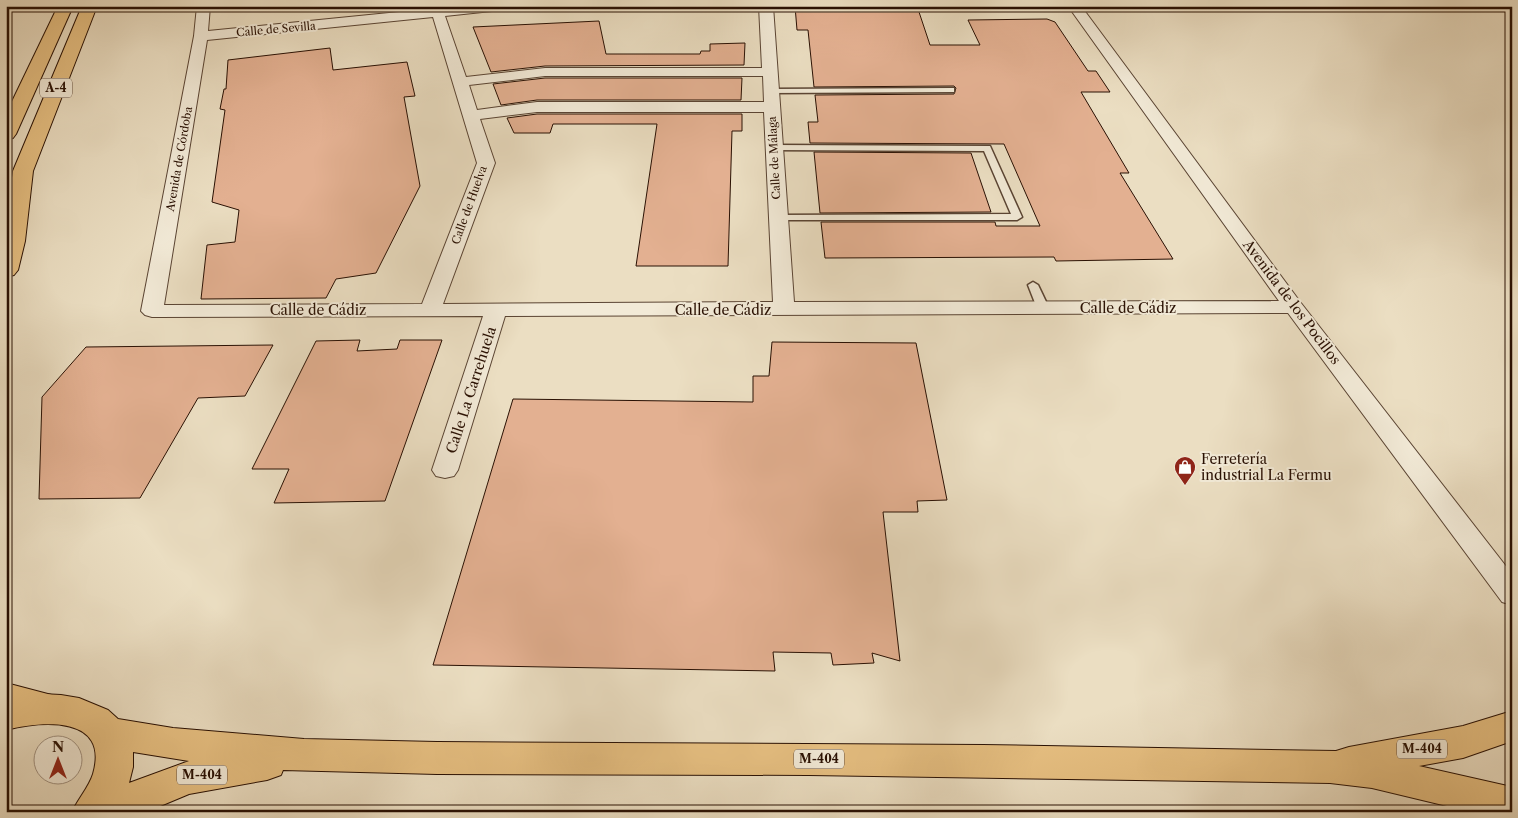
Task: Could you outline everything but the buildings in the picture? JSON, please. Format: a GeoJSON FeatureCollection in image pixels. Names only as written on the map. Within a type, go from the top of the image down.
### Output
{"type":"FeatureCollection","features":[{"type":"Feature","properties":{"kind":"main road","name":"A-4"},"geometry":{"type":"LineString","coordinates":[[6,134],[66,6]]}},
{"type":"Feature","properties":{"kind":"main road","name":"A-4"},"geometry":{"type":"LineString","coordinates":[[6,210],[90,6]]}},
{"type":"Feature","properties":{"kind":"main road"},"geometry":{"type":"LineString","coordinates":[[6,98],[16,77],[46,50]]}},
{"type":"Feature","properties":{"kind":"main road"},"geometry":{"type":"LineString","coordinates":[[6,270],[14,241],[23,171]]}},
{"type":"Feature","properties":{"kind":"main road"},"geometry":{"type":"LineString","coordinates":[[6,697],[50,708],[78,712],[96,720],[108,733],[114,750],[114,768],[106,791],[92,812]]}},
{"type":"Feature","properties":{"kind":"main road"},"geometry":{"type":"LineString","coordinates":[[6,715],[18,711],[50,708]]}},
{"type":"Feature","properties":{"kind":"main road","name":"M-404"},"geometry":{"type":"LineString","coordinates":[[1330,767],[1463,742],[1512,726]]}},
{"type":"Feature","properties":{"kind":"main road","name":"M-404"},"geometry":{"type":"LineString","coordinates":[[108,733],[198,748],[308,756],[908,759],[1330,767],[1372,772],[1512,804]]}},
{"type":"Feature","properties":{"kind":"main road","name":"M-404"},"geometry":{"type":"LineString","coordinates":[[102,812],[185,778],[308,756]]}},
{"type":"Feature","properties":{"kind":"street","name":"Avenida de Córdoba"},"geometry":{"type":"LineString","coordinates":[[152,311],[201,36],[204,6]]}},
{"type":"Feature","properties":{"kind":"street","name":"Calle de Sevilla"},"geometry":{"type":"LineString","coordinates":[[201,36],[500,6]]}},
{"type":"Feature","properties":{"kind":"street"},"geometry":{"type":"LineString","coordinates":[[565,6],[576,8],[600,6]]}},
{"type":"Feature","properties":{"kind":"street","name":"Calle de Málaga"},"geometry":{"type":"LineString","coordinates":[[766,6],[777,218],[784,310]]}},
{"type":"Feature","properties":{"kind":"street","name":"Avenida de los Pocillos"},"geometry":{"type":"LineString","coordinates":[[1074,6],[1294,307],[1443,501],[1512,595]]}},
{"type":"Feature","properties":{"kind":"street","name":"Calle de Huelva"},"geometry":{"type":"LineString","coordinates":[[430,310],[486,163],[438,13]]}},
{"type":"Feature","properties":{"kind":"street"},"geometry":{"type":"LineString","coordinates":[[460,82],[545,72],[769,72]]}},
{"type":"Feature","properties":{"kind":"street"},"geometry":{"type":"LineString","coordinates":[[471,115],[537,107],[771,99]]}},
{"type":"Feature","properties":{"kind":"street","name":"Calle de Cádiz"},"geometry":{"type":"LineString","coordinates":[[152,311],[1294,307]]}},
{"type":"Feature","properties":{"kind":"street","name":"Calle La Carrehuela"},"geometry":{"type":"LineString","coordinates":[[445,470],[496,310]]}},
{"type":"Feature","properties":{"kind":"lane"},"geometry":{"type":"LineString","coordinates":[[771,99],[950,90]]}},
{"type":"Feature","properties":{"kind":"lane"},"geometry":{"type":"LineString","coordinates":[[774,148],[987,148],[1017,217],[777,218]]}},
{"type":"Feature","properties":{"kind":"lane"},"geometry":{"type":"LineString","coordinates":[[1033,285],[1043,308]]}},
{"type":"Feature","properties":{"kind":"place","name":"Ferretería industrial La Fermu"},"geometry":{"type":"Point","coordinates":[1185,486]}}]}
